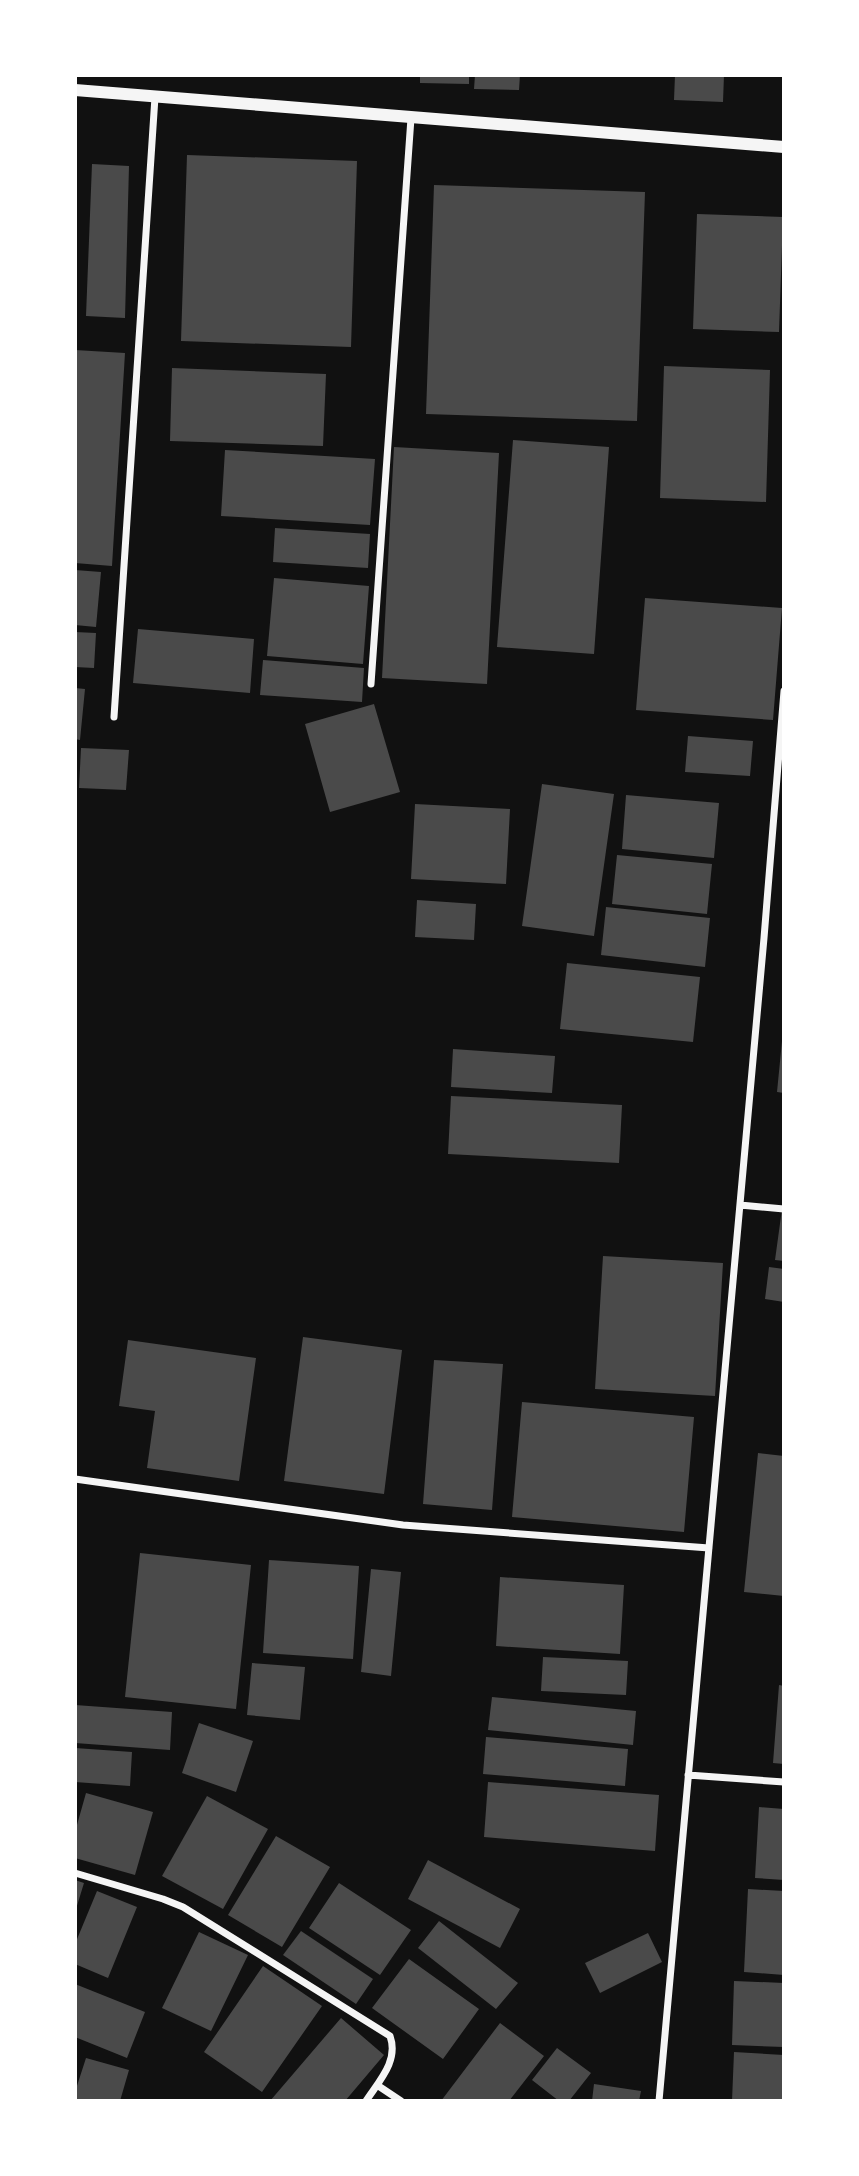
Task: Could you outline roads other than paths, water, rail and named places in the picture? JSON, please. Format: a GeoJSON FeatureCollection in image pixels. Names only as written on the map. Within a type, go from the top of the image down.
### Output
{"type":"FeatureCollection","features":[{"type":"Feature","properties":{"kind":"street"},"geometry":{"type":"LineString","coordinates":[[75,90],[784,147]]}},
{"type":"Feature","properties":{"kind":"street"},"geometry":{"type":"LineString","coordinates":[[114,717],[155,97]]}},
{"type":"Feature","properties":{"kind":"street"},"geometry":{"type":"LineString","coordinates":[[371,684],[411,117]]}},
{"type":"Feature","properties":{"kind":"street"},"geometry":{"type":"LineString","coordinates":[[659,2101],[784,691]]}},
{"type":"Feature","properties":{"kind":"street"},"geometry":{"type":"LineString","coordinates":[[740,1205],[784,1209]]}},
{"type":"Feature","properties":{"kind":"street"},"geometry":{"type":"LineString","coordinates":[[75,1479],[403,1525],[709,1548]]}},
{"type":"Feature","properties":{"kind":"street"},"geometry":{"type":"LineString","coordinates":[[688,1775],[784,1782]]}},
{"type":"Feature","properties":{"kind":"street"},"geometry":{"type":"LineString","coordinates":[[75,1873],[183,1907],[390,2036],[393,2049],[391,2062],[366,2101]]}},
{"type":"Feature","properties":{"kind":"street"},"geometry":{"type":"LineString","coordinates":[[377,2085],[401,2101]]}}]}
